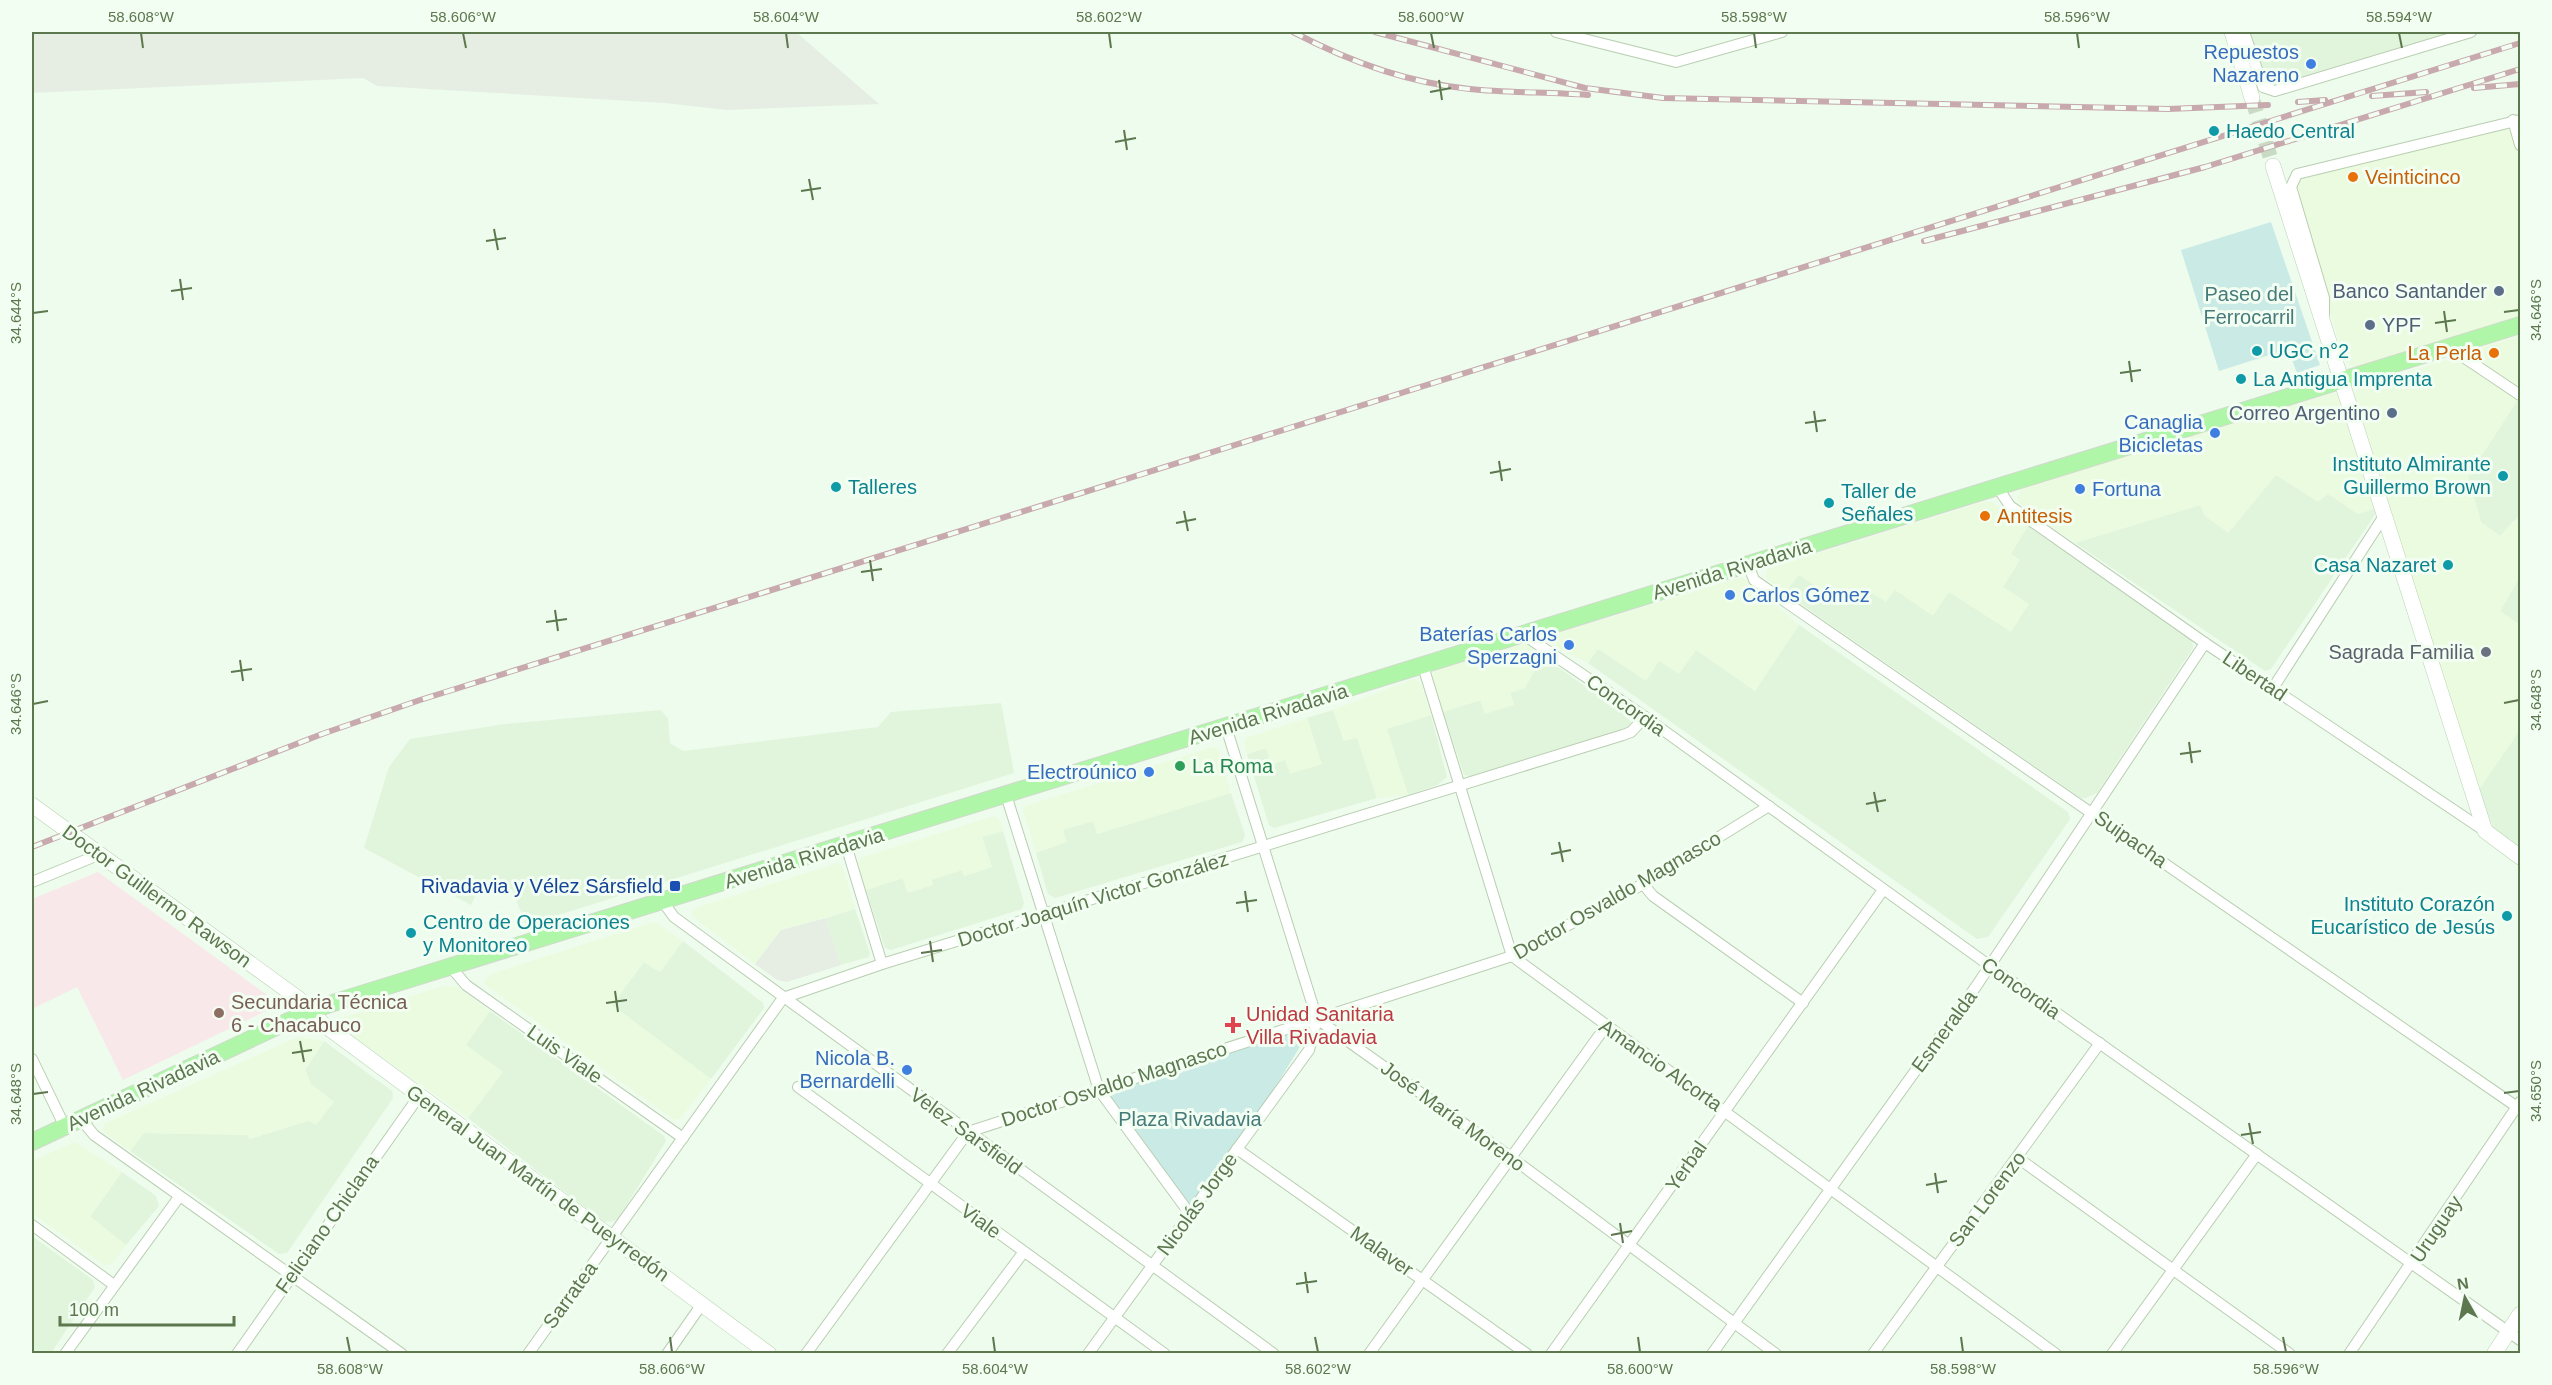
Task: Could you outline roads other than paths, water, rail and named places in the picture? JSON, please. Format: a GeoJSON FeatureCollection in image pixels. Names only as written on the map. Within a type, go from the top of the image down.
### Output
{"type":"FeatureCollection","features":[{"type":"Feature","properties":{"kind":"main road","name":"Avenida Rivadavia"},"geometry":{"type":"LineString","coordinates":[[32,1142],[310,1011],[2520,325]]}},
{"type":"Feature","properties":{"kind":"street"},"geometry":{"type":"LineString","coordinates":[[1556,32],[1676,62],[1746,37],[1782,32]]}},
{"type":"Feature","properties":{"kind":"street"},"geometry":{"type":"LineString","coordinates":[[2232,32],[2258,92]]}},
{"type":"Feature","properties":{"kind":"street"},"geometry":{"type":"LineString","coordinates":[[2244,32],[2258,92]]}},
{"type":"Feature","properties":{"kind":"street"},"geometry":{"type":"LineString","coordinates":[[2258,92],[2275,91],[2471,32]]}},
{"type":"Feature","properties":{"kind":"street"},"geometry":{"type":"LineString","coordinates":[[2324,330],[2324,298],[2291,187],[2292,179],[2304,171],[2517,120],[2520,145]]}},
{"type":"Feature","properties":{"kind":"street"},"geometry":{"type":"LineString","coordinates":[[2273,166],[2484,831]]}},
{"type":"Feature","properties":{"kind":"street"},"geometry":{"type":"LineString","coordinates":[[2450,348],[2520,394]]}},
{"type":"Feature","properties":{"kind":"street","name":"Libertad"},"geometry":{"type":"LineString","coordinates":[[1998,488],[2010,506],[2205,643],[2520,857]]}},
{"type":"Feature","properties":{"kind":"street"},"geometry":{"type":"LineString","coordinates":[[2273,688],[2384,516]]}},
{"type":"Feature","properties":{"kind":"street","name":"Suipacha"},"geometry":{"type":"LineString","coordinates":[[1748,564],[1754,580],[2519,1106]]}},
{"type":"Feature","properties":{"kind":"street","name":"Concordia"},"geometry":{"type":"LineString","coordinates":[[1524,634],[1645,717],[1883,890],[2515,1336]]}},
{"type":"Feature","properties":{"kind":"street","name":"Esmeralda"},"geometry":{"type":"LineString","coordinates":[[1712,1353],[1990,966],[2205,643]]}},
{"type":"Feature","properties":{"kind":"street"},"geometry":{"type":"LineString","coordinates":[[1423,666],[1512,956]]}},
{"type":"Feature","properties":{"kind":"street","name":"Doctor Joaquín Victor González"},"geometry":{"type":"LineString","coordinates":[[783,998],[882,964],[1623,735],[1631,732],[1645,717]]}},
{"type":"Feature","properties":{"kind":"street"},"geometry":{"type":"LineString","coordinates":[[1226,726],[1317,1019]]}},
{"type":"Feature","properties":{"kind":"street"},"geometry":{"type":"LineString","coordinates":[[1006,795],[1099,1090],[1190,1214]]}},
{"type":"Feature","properties":{"kind":"street","name":"Doctor Guillermo Rawson"},"geometry":{"type":"LineString","coordinates":[[32,805],[299,999],[310,1011]]}},
{"type":"Feature","properties":{"kind":"street","name":"Doctor Osvaldo Magnasco"},"geometry":{"type":"LineString","coordinates":[[968,1132],[1512,956],[1643,884],[1769,806]]}},
{"type":"Feature","properties":{"kind":"street"},"geometry":{"type":"LineString","coordinates":[[846,845],[882,964]]}},
{"type":"Feature","properties":{"kind":"street"},"geometry":{"type":"LineString","coordinates":[[32,882],[98,855]]}},
{"type":"Feature","properties":{"kind":"street"},"geometry":{"type":"LineString","coordinates":[[1643,884],[1653,896],[1803,1003]]}},
{"type":"Feature","properties":{"kind":"street","name":"Yerbal"},"geometry":{"type":"LineString","coordinates":[[1551,1353],[1883,890]]}},
{"type":"Feature","properties":{"kind":"street","name":"Velez Sarsfield"},"geometry":{"type":"LineString","coordinates":[[663,902],[674,917],[783,998],[1274,1353]]}},
{"type":"Feature","properties":{"kind":"street","name":"Amancio Alcorta"},"geometry":{"type":"LineString","coordinates":[[1512,956],[2056,1353]]}},
{"type":"Feature","properties":{"kind":"street","name":"Luis Viale"},"geometry":{"type":"LineString","coordinates":[[450,966],[466,985],[683,1138]]}},
{"type":"Feature","properties":{"kind":"street"},"geometry":{"type":"LineString","coordinates":[[611,1237],[783,998]]}},
{"type":"Feature","properties":{"kind":"street","name":"General Juan Martín de Pueyrredón"},"geometry":{"type":"LineString","coordinates":[[310,1011],[323,1024],[418,1096],[769,1353]]}},
{"type":"Feature","properties":{"kind":"street","name":"Nicolás Jorge"},"geometry":{"type":"LineString","coordinates":[[1088,1353],[1309,1050],[1317,1019]]}},
{"type":"Feature","properties":{"kind":"street","name":"José María Moreno"},"geometry":{"type":"LineString","coordinates":[[1317,1019],[1512,1158],[1776,1353]]}},
{"type":"Feature","properties":{"kind":"street"},"geometry":{"type":"LineString","coordinates":[[1369,1353],[1606,1026]]}},
{"type":"Feature","properties":{"kind":"street","name":"San Lorenzo"},"geometry":{"type":"LineString","coordinates":[[1873,1353],[2100,1043]]}},
{"type":"Feature","properties":{"kind":"street"},"geometry":{"type":"LineString","coordinates":[[32,1059],[64,1127]]}},
{"type":"Feature","properties":{"kind":"street","name":"Viale"},"geometry":{"type":"LineString","coordinates":[[798,1087],[1023,1253],[1165,1353]]}},
{"type":"Feature","properties":{"kind":"street","name":"Feliciano Chiclana"},"geometry":{"type":"LineString","coordinates":[[237,1353],[289,1276],[418,1096]]}},
{"type":"Feature","properties":{"kind":"street","name":"Uruguay"},"geometry":{"type":"LineString","coordinates":[[2349,1353],[2519,1106]]}},
{"type":"Feature","properties":{"kind":"street"},"geometry":{"type":"LineString","coordinates":[[81,1119],[94,1135],[179,1197],[402,1353]]}},
{"type":"Feature","properties":{"kind":"street"},"geometry":{"type":"LineString","coordinates":[[806,1353],[968,1132]]}},
{"type":"Feature","properties":{"kind":"street","name":"Malaver"},"geometry":{"type":"LineString","coordinates":[[1237,1149],[1527,1353]]}},
{"type":"Feature","properties":{"kind":"street"},"geometry":{"type":"LineString","coordinates":[[2112,1353],[2257,1154]]}},
{"type":"Feature","properties":{"kind":"street"},"geometry":{"type":"LineString","coordinates":[[2018,1158],[2290,1353]]}},
{"type":"Feature","properties":{"kind":"street"},"geometry":{"type":"LineString","coordinates":[[65,1353],[179,1197]]}},
{"type":"Feature","properties":{"kind":"street"},"geometry":{"type":"LineString","coordinates":[[32,1225],[114,1285]]}},
{"type":"Feature","properties":{"kind":"street","name":"Sarratea"},"geometry":{"type":"LineString","coordinates":[[528,1353],[611,1237]]}},
{"type":"Feature","properties":{"kind":"street"},"geometry":{"type":"LineString","coordinates":[[947,1353],[1023,1253]]}},
{"type":"Feature","properties":{"kind":"street"},"geometry":{"type":"LineString","coordinates":[[667,1353],[702,1304]]}},
{"type":"Feature","properties":{"kind":"street"},"geometry":{"type":"LineString","coordinates":[[2494,1353],[2515,1336],[2520,1314]]}},
{"type":"Feature","properties":{"kind":"tunnel"},"geometry":{"type":"LineString","coordinates":[[2252,98],[2273,166]]}},
{"type":"Feature","properties":{"kind":"railway"},"geometry":{"type":"LineString","coordinates":[[1293,32],[1357,61],[1424,82],[1485,90],[1588,95]]}},
{"type":"Feature","properties":{"kind":"railway"},"geometry":{"type":"LineString","coordinates":[[1375,32],[1585,88],[1663,98],[2168,109],[2268,105]]}},
{"type":"Feature","properties":{"kind":"railway"},"geometry":{"type":"LineString","coordinates":[[32,847],[322,734],[420,700],[2520,43]]}},
{"type":"Feature","properties":{"kind":"railway"},"geometry":{"type":"LineString","coordinates":[[1924,241],[2205,167],[2520,69]]}},
{"type":"Feature","properties":{"kind":"railway"},"geometry":{"type":"LineString","coordinates":[[2474,88],[2520,84]]}},
{"type":"Feature","properties":{"kind":"railway"},"geometry":{"type":"LineString","coordinates":[[2372,96],[2426,92]]}},
{"type":"Feature","properties":{"kind":"railway"},"geometry":{"type":"LineString","coordinates":[[2298,102],[2325,100]]}},
{"type":"Feature","properties":{"kind":"place","name":"Repuestos Nazareno"},"geometry":{"type":"Point","coordinates":[2311,64]}},
{"type":"Feature","properties":{"kind":"place","name":"Haedo Central"},"geometry":{"type":"Point","coordinates":[2214,131]}},
{"type":"Feature","properties":{"kind":"place","name":"Veinticinco"},"geometry":{"type":"Point","coordinates":[2353,177]}},
{"type":"Feature","properties":{"kind":"place","name":"Banco Santander"},"geometry":{"type":"Point","coordinates":[2499,291]}},
{"type":"Feature","properties":{"kind":"place","name":"YPF"},"geometry":{"type":"Point","coordinates":[2370,325]}},
{"type":"Feature","properties":{"kind":"place","name":"UGC n°2"},"geometry":{"type":"Point","coordinates":[2257,351]}},
{"type":"Feature","properties":{"kind":"place","name":"La Perla"},"geometry":{"type":"Point","coordinates":[2494,353]}},
{"type":"Feature","properties":{"kind":"place","name":"La Antigua Imprenta"},"geometry":{"type":"Point","coordinates":[2241,379]}},
{"type":"Feature","properties":{"kind":"place","name":"Correo Argentino"},"geometry":{"type":"Point","coordinates":[2392,413]}},
{"type":"Feature","properties":{"kind":"place","name":"Canaglia Bicicletas"},"geometry":{"type":"Point","coordinates":[2215,433]}},
{"type":"Feature","properties":{"kind":"place","name":"Instituto Almirante Guillermo Brown"},"geometry":{"type":"Point","coordinates":[2503,476]}},
{"type":"Feature","properties":{"kind":"place","name":"Talleres"},"geometry":{"type":"Point","coordinates":[836,487]}},
{"type":"Feature","properties":{"kind":"place","name":"Fortuna"},"geometry":{"type":"Point","coordinates":[2080,489]}},
{"type":"Feature","properties":{"kind":"place","name":"Taller de Señales"},"geometry":{"type":"Point","coordinates":[1829,503]}},
{"type":"Feature","properties":{"kind":"place","name":"Antitesis"},"geometry":{"type":"Point","coordinates":[1985,516]}},
{"type":"Feature","properties":{"kind":"place","name":"Casa Nazaret"},"geometry":{"type":"Point","coordinates":[2448,565]}},
{"type":"Feature","properties":{"kind":"place","name":"Carlos Gómez"},"geometry":{"type":"Point","coordinates":[1730,595]}},
{"type":"Feature","properties":{"kind":"place","name":"Baterías Carlos Sperzagni"},"geometry":{"type":"Point","coordinates":[1569,645]}},
{"type":"Feature","properties":{"kind":"place","name":"Sagrada Familia"},"geometry":{"type":"Point","coordinates":[2486,652]}},
{"type":"Feature","properties":{"kind":"place","name":"La Roma"},"geometry":{"type":"Point","coordinates":[1180,766]}},
{"type":"Feature","properties":{"kind":"place","name":"Electroúnico"},"geometry":{"type":"Point","coordinates":[1149,772]}},
{"type":"Feature","properties":{"kind":"place","name":"Rivadavia y Vélez Sársfield"},"geometry":{"type":"Point","coordinates":[675,886]}},
{"type":"Feature","properties":{"kind":"place","name":"Instituto Corazón Eucarístico de Jesús"},"geometry":{"type":"Point","coordinates":[2507,916]}},
{"type":"Feature","properties":{"kind":"place","name":"Centro de Operaciones y Monitoreo"},"geometry":{"type":"Point","coordinates":[411,933]}},
{"type":"Feature","properties":{"kind":"place","name":"Secundaria Técnica 6 - Chacabuco"},"geometry":{"type":"Point","coordinates":[219,1013]}},
{"type":"Feature","properties":{"kind":"place","name":"Unidad Sanitaria Villa Rivadavia"},"geometry":{"type":"Point","coordinates":[1233,1025]}},
{"type":"Feature","properties":{"kind":"place","name":"Nicola B. Bernardelli"},"geometry":{"type":"Point","coordinates":[907,1070]}},
{"type":"Feature","properties":{"kind":"park label","name":"Paseo del Ferrocarril"},"geometry":{"type":"Point","coordinates":[2249,306]}},
{"type":"Feature","properties":{"kind":"park label","name":"Plaza Rivadavia"},"geometry":{"type":"Point","coordinates":[1190,1119]}}]}
